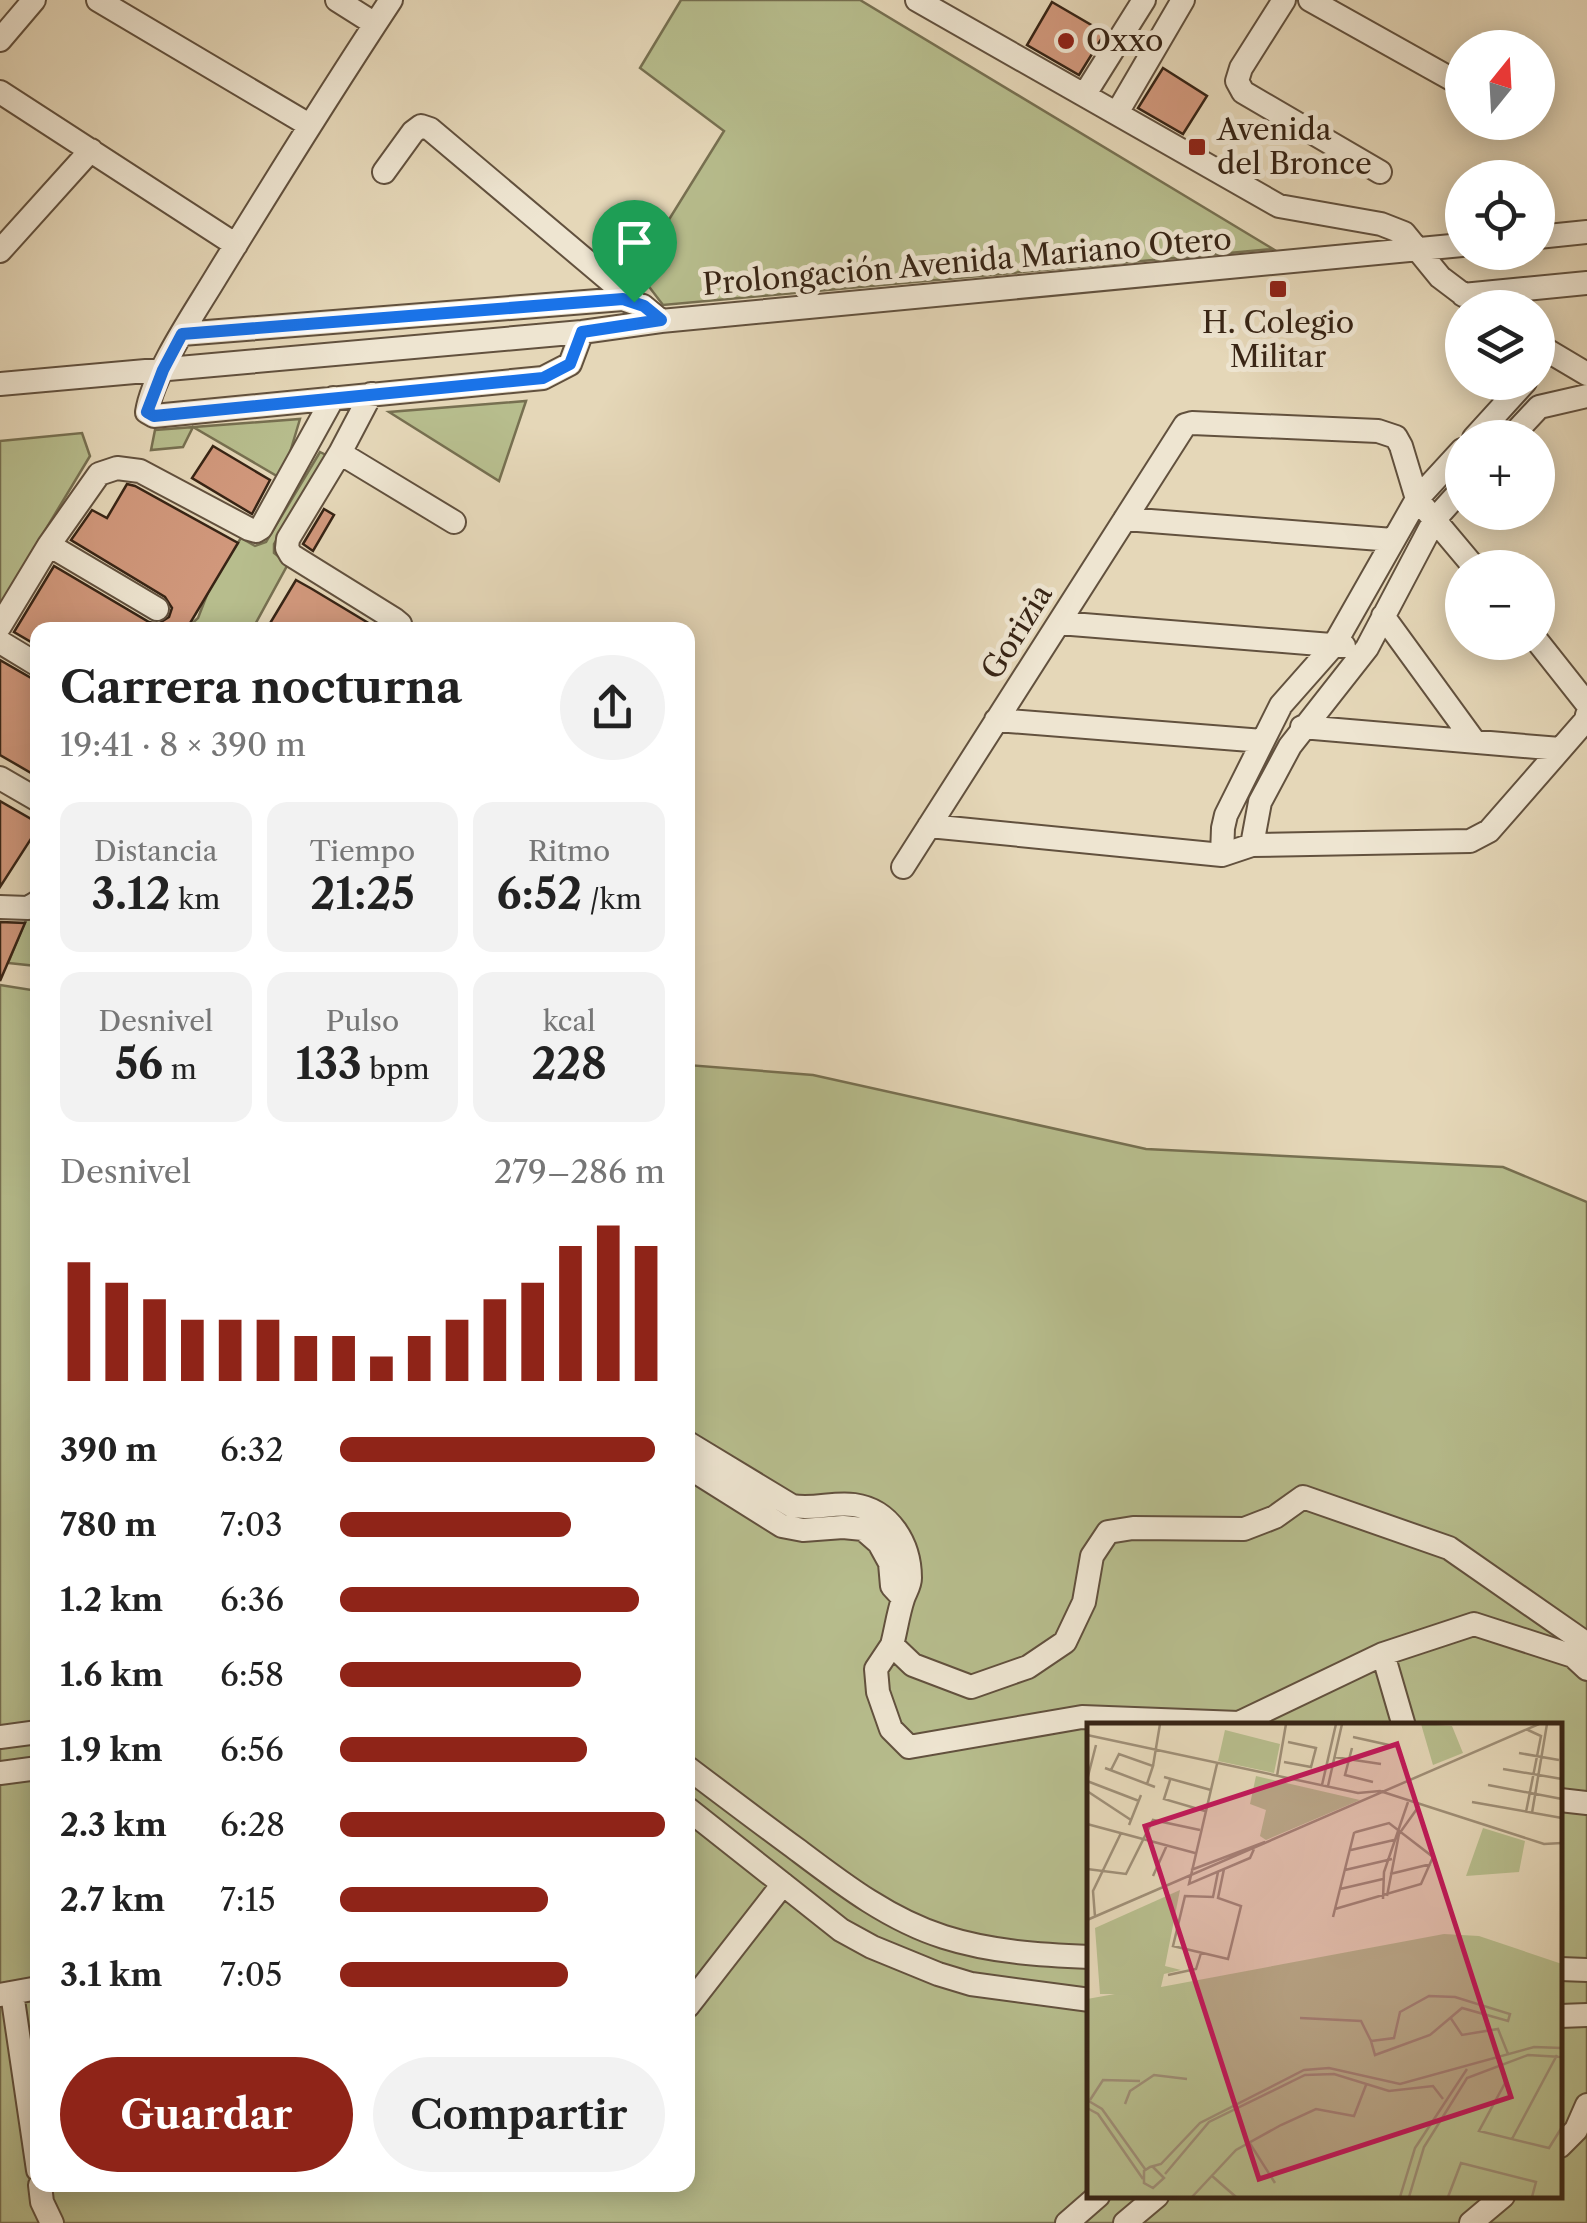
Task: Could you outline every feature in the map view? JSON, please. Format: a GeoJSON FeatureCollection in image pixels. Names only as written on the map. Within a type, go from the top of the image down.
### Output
{"type":"FeatureCollection","features":[{"type":"Feature","properties":{"kind":"street"},"geometry":{"type":"LineString","coordinates":[[0,40],[34,0]]}},
{"type":"Feature","properties":{"kind":"street"},"geometry":{"type":"LineString","coordinates":[[98,0],[308,126]]}},
{"type":"Feature","properties":{"kind":"street"},"geometry":{"type":"LineString","coordinates":[[338,0],[375,24]]}},
{"type":"Feature","properties":{"kind":"street"},"geometry":{"type":"LineString","coordinates":[[391,0],[308,126],[182,334],[146,408],[149,415],[543,378],[570,364],[582,332]]}},
{"type":"Feature","properties":{"kind":"street"},"geometry":{"type":"LineString","coordinates":[[917,0],[1278,206],[1381,224],[1404,233],[1440,277],[1457,290]]}},
{"type":"Feature","properties":{"kind":"street"},"geometry":{"type":"LineString","coordinates":[[1085,94],[1144,0]]}},
{"type":"Feature","properties":{"kind":"street"},"geometry":{"type":"LineString","coordinates":[[1117,114],[1183,0]]}},
{"type":"Feature","properties":{"kind":"street"},"geometry":{"type":"LineString","coordinates":[[1284,0],[1241,68],[1237,81],[1243,92],[1380,172]]}},
{"type":"Feature","properties":{"kind":"street"},"geometry":{"type":"LineString","coordinates":[[1310,0],[1445,75]]}},
{"type":"Feature","properties":{"kind":"street"},"geometry":{"type":"LineString","coordinates":[[0,92],[236,244]]}},
{"type":"Feature","properties":{"kind":"street"},"geometry":{"type":"LineString","coordinates":[[384,172],[414,132],[421,126],[430,129],[634,302]]}},
{"type":"Feature","properties":{"kind":"street"},"geometry":{"type":"LineString","coordinates":[[0,252],[91,150]]}},
{"type":"Feature","properties":{"kind":"street"},"geometry":{"type":"LineString","coordinates":[[1555,235],[1587,232]]}},
{"type":"Feature","properties":{"kind":"street","name":"Prolongación Avenida Mariano Otero"},"geometry":{"type":"LineString","coordinates":[[0,384],[582,332],[661,320],[1445,247]]}},
{"type":"Feature","properties":{"kind":"street"},"geometry":{"type":"LineString","coordinates":[[1542,290],[1587,283]]}},
{"type":"Feature","properties":{"kind":"street"},"geometry":{"type":"LineString","coordinates":[[182,334],[623,299],[653,312],[661,320]]}},
{"type":"Feature","properties":{"kind":"street"},"geometry":{"type":"LineString","coordinates":[[1555,358],[1587,374]]}},
{"type":"Feature","properties":{"kind":"street"},"geometry":{"type":"LineString","coordinates":[[370,394],[286,548],[291,555],[398,622]]}},
{"type":"Feature","properties":{"kind":"street"},"geometry":{"type":"LineString","coordinates":[[1527,420],[1540,407],[1587,396]]}},
{"type":"Feature","properties":{"kind":"street"},"geometry":{"type":"LineString","coordinates":[[0,626],[48,545],[98,474],[117,468],[140,471],[256,531],[333,398]]}},
{"type":"Feature","properties":{"kind":"street"},"geometry":{"type":"LineString","coordinates":[[1491,420],[1509,400]]}},
{"type":"Feature","properties":{"kind":"street"},"geometry":{"type":"LineString","coordinates":[[1535,400],[1540,407]]}},
{"type":"Feature","properties":{"kind":"street","name":"Gorizia"},"geometry":{"type":"LineString","coordinates":[[903,867],[1184,425],[1378,432],[1396,437],[1417,498]]}},
{"type":"Feature","properties":{"kind":"street"},"geometry":{"type":"LineString","coordinates":[[340,453],[454,522]]}},
{"type":"Feature","properties":{"kind":"street"},"geometry":{"type":"LineString","coordinates":[[1222,856],[1226,816],[1281,705],[1334,645],[1417,498],[1445,468]]}},
{"type":"Feature","properties":{"kind":"street"},"geometry":{"type":"LineString","coordinates":[[1417,498],[1460,550]]}},
{"type":"Feature","properties":{"kind":"street"},"geometry":{"type":"LineString","coordinates":[[1252,845],[1260,802],[1290,746],[1367,648],[1435,519],[1445,508]]}},
{"type":"Feature","properties":{"kind":"street"},"geometry":{"type":"LineString","coordinates":[[1125,519],[1393,540]]}},
{"type":"Feature","properties":{"kind":"street"},"geometry":{"type":"LineString","coordinates":[[48,545],[156,608]]}},
{"type":"Feature","properties":{"kind":"street"},"geometry":{"type":"LineString","coordinates":[[1384,616],[1474,741]]}},
{"type":"Feature","properties":{"kind":"street"},"geometry":{"type":"LineString","coordinates":[[1058,623],[1367,648]]}},
{"type":"Feature","properties":{"kind":"street"},"geometry":{"type":"LineString","coordinates":[[0,642],[30,659]]}},
{"type":"Feature","properties":{"kind":"street"},"geometry":{"type":"LineString","coordinates":[[1552,660],[1587,704]]}},
{"type":"Feature","properties":{"kind":"street"},"geometry":{"type":"LineString","coordinates":[[929,826],[1222,856],[1252,845],[1470,841],[1490,831],[1587,715]]}},
{"type":"Feature","properties":{"kind":"street"},"geometry":{"type":"LineString","coordinates":[[996,720],[1263,741]]}},
{"type":"Feature","properties":{"kind":"street"},"geometry":{"type":"LineString","coordinates":[[1302,727],[1560,749]]}},
{"type":"Feature","properties":{"kind":"street"},"geometry":{"type":"LineString","coordinates":[[0,778],[30,795]]}},
{"type":"Feature","properties":{"kind":"street"},"geometry":{"type":"LineString","coordinates":[[2,906],[30,907]]}},
{"type":"Feature","properties":{"kind":"street"},"geometry":{"type":"LineString","coordinates":[[695,1447],[792,1506],[810,1509],[851,1504],[870,1509],[895,1528],[905,1548],[910,1582],[892,1645],[876,1669],[878,1692],[891,1729],[910,1747],[1082,1716],[1239,1722],[1383,1654],[1474,1624],[1573,1656],[1587,1669]]}},
{"type":"Feature","properties":{"kind":"street"},"geometry":{"type":"LineString","coordinates":[[695,1471],[782,1526],[803,1530],[863,1529],[879,1542],[890,1563],[892,1586],[903,1598]]}},
{"type":"Feature","properties":{"kind":"street"},"geometry":{"type":"LineString","coordinates":[[892,1645],[913,1665],[970,1686],[1028,1668],[1065,1642],[1084,1602],[1092,1556],[1108,1532],[1132,1528],[1244,1529],[1275,1517],[1304,1497],[1450,1548],[1587,1644]]}},
{"type":"Feature","properties":{"kind":"street"},"geometry":{"type":"LineString","coordinates":[[1383,1654],[1403,1723]]}},
{"type":"Feature","properties":{"kind":"street"},"geometry":{"type":"LineString","coordinates":[[0,1737],[30,1733]]}},
{"type":"Feature","properties":{"kind":"street"},"geometry":{"type":"LineString","coordinates":[[0,1773],[30,1769]]}},
{"type":"Feature","properties":{"kind":"street"},"geometry":{"type":"LineString","coordinates":[[695,1773],[856,1892],[912,1925],[976,1945],[1087,1958]]}},
{"type":"Feature","properties":{"kind":"street"},"geometry":{"type":"LineString","coordinates":[[1562,1800],[1587,1802]]}},
{"type":"Feature","properties":{"kind":"street"},"geometry":{"type":"LineString","coordinates":[[695,1815],[841,1930],[888,1955],[971,1984],[1087,2000]]}},
{"type":"Feature","properties":{"kind":"street"},"geometry":{"type":"LineString","coordinates":[[695,1997],[783,1884]]}},
{"type":"Feature","properties":{"kind":"street"},"geometry":{"type":"LineString","coordinates":[[1562,1969],[1587,1970]]}},
{"type":"Feature","properties":{"kind":"street"},"geometry":{"type":"LineString","coordinates":[[6,1994],[30,2126]]}},
{"type":"Feature","properties":{"kind":"street"},"geometry":{"type":"LineString","coordinates":[[1562,2016],[1587,2015]]}},
{"type":"Feature","properties":{"kind":"street"},"geometry":{"type":"LineString","coordinates":[[1562,2144],[1576,2130],[1587,2105]]}},
{"type":"Feature","properties":{"kind":"street"},"geometry":{"type":"LineString","coordinates":[[41,2192],[52,2223]]}},
{"type":"Feature","properties":{"kind":"street"},"geometry":{"type":"LineString","coordinates":[[1067,2223],[1096,2198]]}},
{"type":"Feature","properties":{"kind":"street"},"geometry":{"type":"LineString","coordinates":[[1125,2223],[1155,2198]]}},
{"type":"Feature","properties":{"kind":"street"},"geometry":{"type":"LineString","coordinates":[[1471,2223],[1501,2198]]}},
{"type":"Feature","properties":{"kind":"green space"},"geometry":{"type":"Polygon","coordinates":[[[681,0],[860,0],[1273,249],[663,305],[637,271],[724,131],[640,68],[681,0]]]}},
{"type":"Feature","properties":{"kind":"green space"},"geometry":{"type":"Polygon","coordinates":[[[526,401],[499,481],[389,412],[526,401]]]}},
{"type":"Feature","properties":{"kind":"green space"},"geometry":{"type":"Polygon","coordinates":[[[300,419],[282,479],[193,427],[300,419]]]}},
{"type":"Feature","properties":{"kind":"green space"},"geometry":{"type":"Polygon","coordinates":[[[193,427],[183,447],[151,450],[155,430],[193,427]]]}},
{"type":"Feature","properties":{"kind":"green space"},"geometry":{"type":"Polygon","coordinates":[[[82,433],[90,456],[0,605],[0,441],[82,433]]]}},
{"type":"Feature","properties":{"kind":"green space"},"geometry":{"type":"Polygon","coordinates":[[[320,452],[326,455],[274,544],[274,553],[288,564],[256,622],[194,622],[212,582],[241,538],[255,546],[266,542],[320,452]]]}},
{"type":"Feature","properties":{"kind":"green space"},"geometry":{"type":"Polygon","coordinates":[[[30,915],[30,965],[8,963],[30,915]]]}},
{"type":"Feature","properties":{"kind":"green space"},"geometry":{"type":"Polygon","coordinates":[[[0,985],[30,990],[30,2192],[695,2192],[695,1066],[813,1075],[1146,1149],[1503,1167],[1587,1202],[1587,2223],[0,2223],[0,985]]]}},
{"type":"Feature","properties":{"kind":"building","name":"Oxxo"},"geometry":{"type":"Polygon","coordinates":[[[1052,2],[1105,33],[1079,75],[1027,45],[1052,2]]]}},
{"type":"Feature","properties":{"kind":"building"},"geometry":{"type":"Polygon","coordinates":[[[1163,68],[1207,96],[1183,134],[1138,108],[1163,68]]]}},
{"type":"Feature","properties":{"kind":"building"},"geometry":{"type":"Polygon","coordinates":[[[213,446],[270,480],[252,514],[192,478],[213,446]]]}},
{"type":"Feature","properties":{"kind":"building"},"geometry":{"type":"Polygon","coordinates":[[[127,484],[238,543],[191,622],[161,622],[169,617],[172,608],[165,597],[71,540],[92,510],[107,518],[127,484]]]}},
{"type":"Feature","properties":{"kind":"building"},"geometry":{"type":"Polygon","coordinates":[[[324,509],[334,515],[313,551],[303,544],[324,509]]]}},
{"type":"Feature","properties":{"kind":"building"},"geometry":{"type":"Polygon","coordinates":[[[54,566],[149,622],[30,622],[30,641],[14,632],[54,566]]]}},
{"type":"Feature","properties":{"kind":"building"},"geometry":{"type":"Polygon","coordinates":[[[296,580],[367,622],[271,622],[296,580]]]}},
{"type":"Feature","properties":{"kind":"building"},"geometry":{"type":"Polygon","coordinates":[[[0,660],[30,677],[30,772],[0,755],[0,660]]]}},
{"type":"Feature","properties":{"kind":"building"},"geometry":{"type":"Polygon","coordinates":[[[0,801],[30,818],[30,840],[0,887],[0,801]]]}},
{"type":"Feature","properties":{"kind":"building"},"geometry":{"type":"Polygon","coordinates":[[[0,922],[25,923],[0,981],[0,922]]]}},
{"type":"Feature","properties":{"kind":"place","name":"Oxxo"},"geometry":{"type":"Point","coordinates":[1066,41]}},
{"type":"Feature","properties":{"kind":"place","name":"Avenida del Bronce"},"geometry":{"type":"Point","coordinates":[1197,147]}},
{"type":"Feature","properties":{"kind":"place","name":"H. Colegio Militar"},"geometry":{"type":"Point","coordinates":[1278,289]}},
{"type":"Feature","properties":{"kind":"route"},"geometry":{"type":"LineString","coordinates":[[623,299],[634,302],[661,320],[582,332],[570,364],[543,378],[154,416],[146,408],[182,334],[623,299]]}}]}
